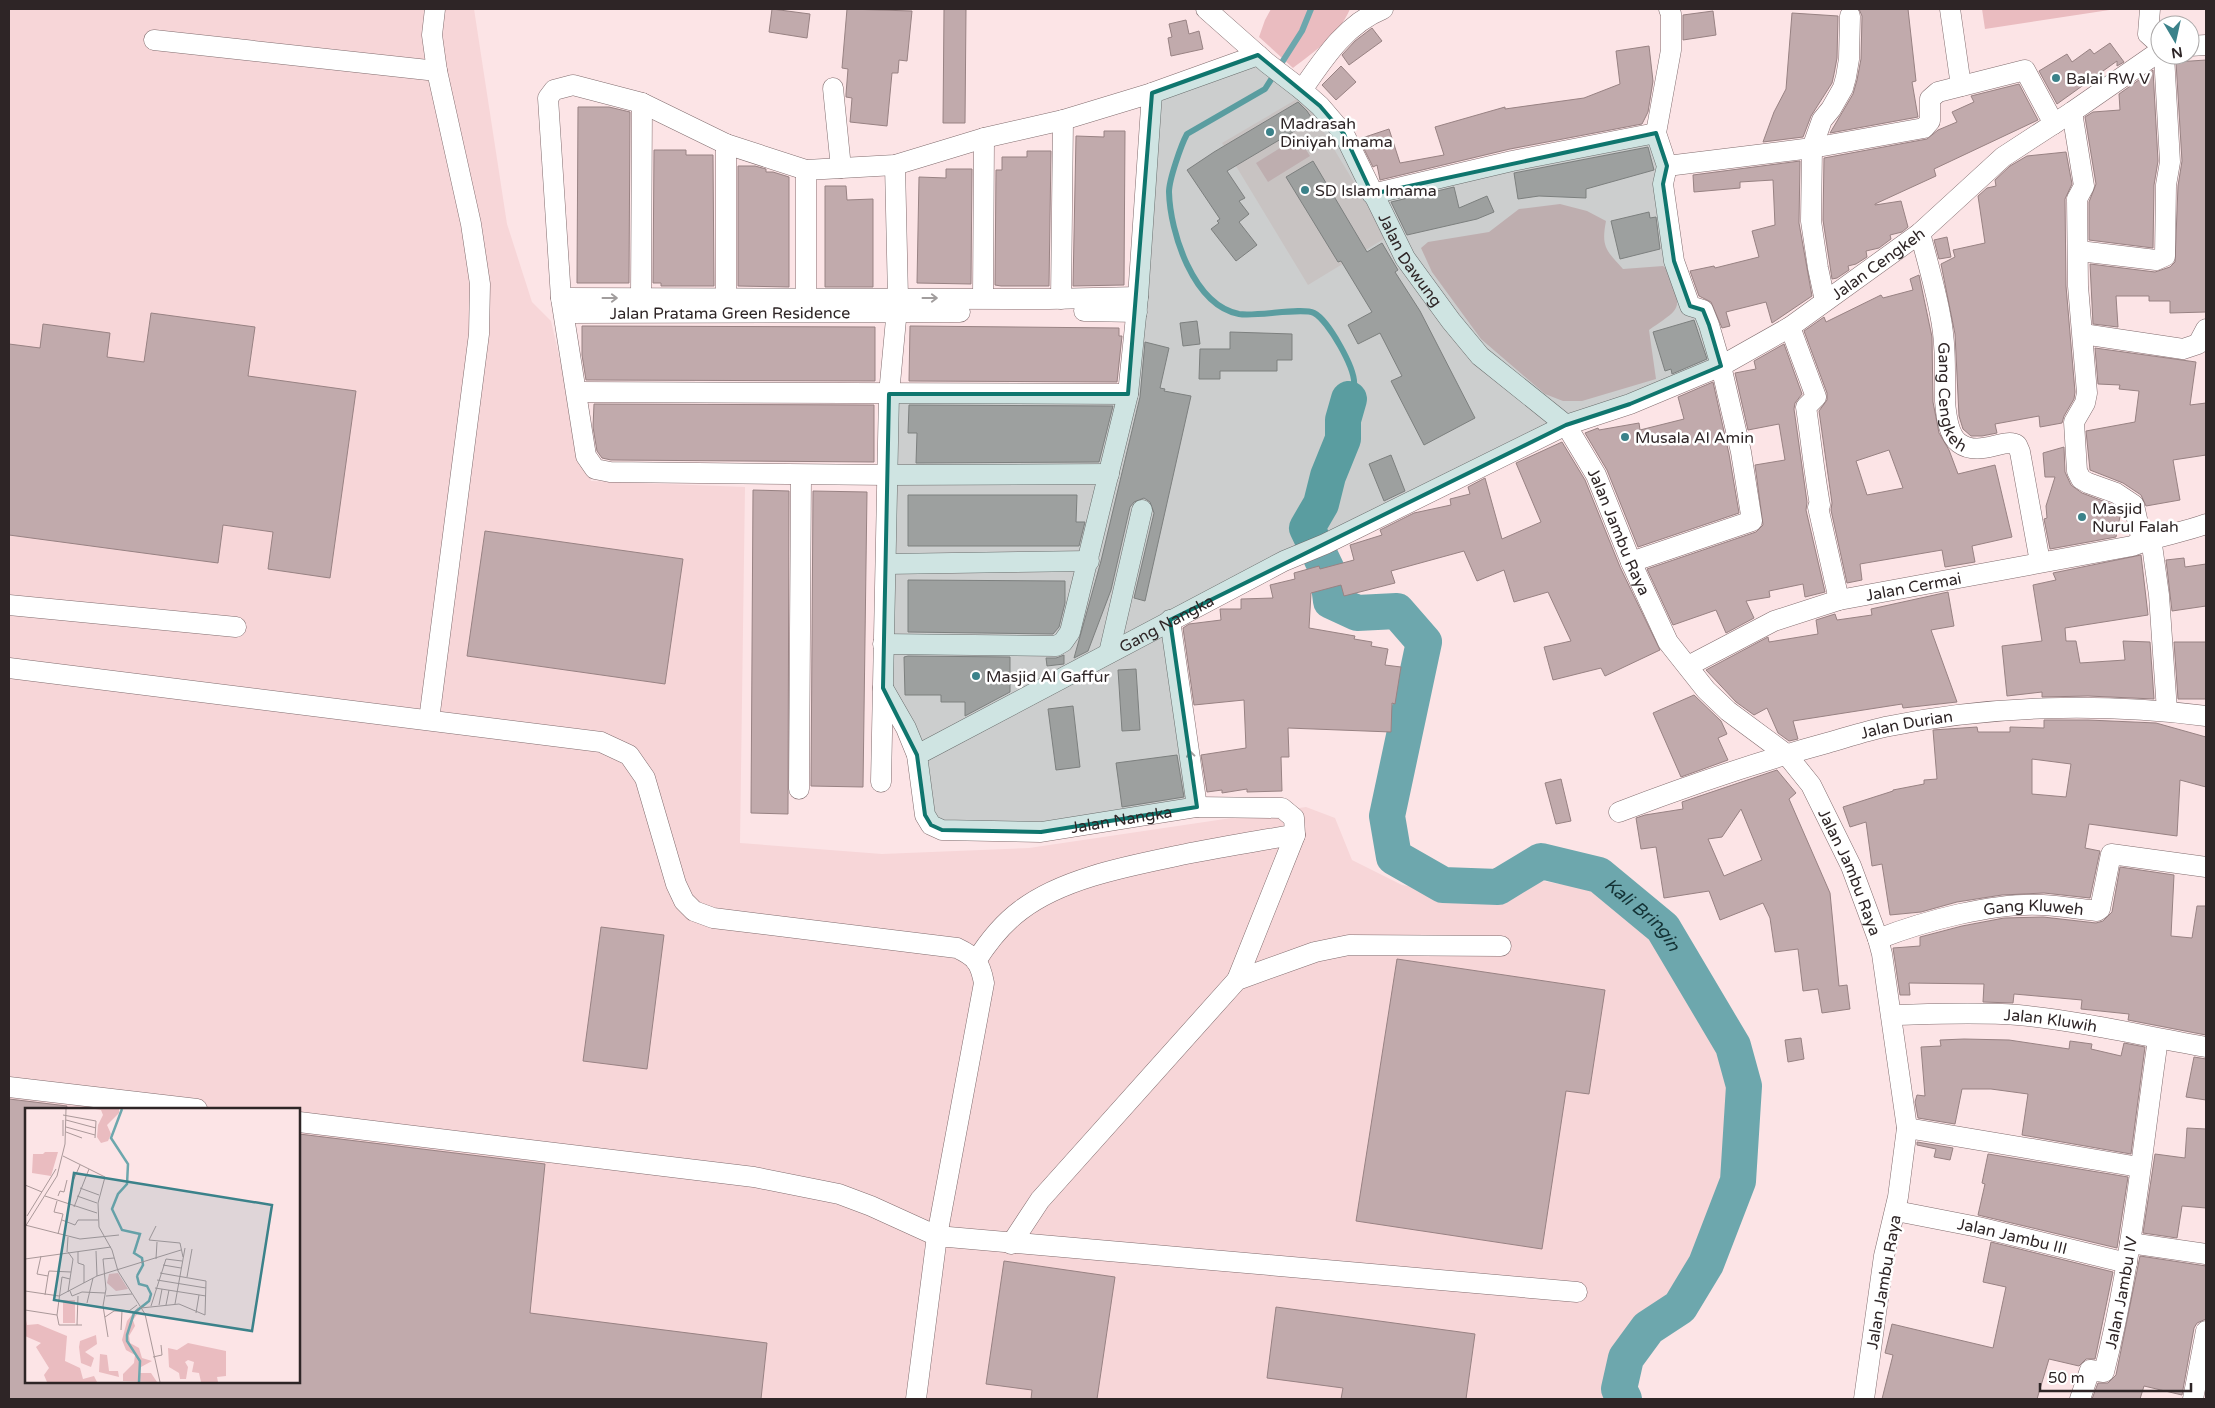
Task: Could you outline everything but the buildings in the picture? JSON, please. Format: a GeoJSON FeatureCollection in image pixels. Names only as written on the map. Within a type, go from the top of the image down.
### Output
{"type":"FeatureCollection","features":[{"type":"Feature","properties":{"kind":"street"},"geometry":{"type":"LineString","coordinates":[[429,720],[479,334],[480,284],[471,224],[437,71],[432,35],[435,9]]}},
{"type":"Feature","properties":{"kind":"street","name":"Jalan Dawung"},"geometry":{"type":"LineString","coordinates":[[1206,9],[1295,85],[1344,134],[1405,258],[1451,321],[1480,356],[1566,425]]}},
{"type":"Feature","properties":{"kind":"street"},"geometry":{"type":"LineString","coordinates":[[1295,85],[1331,48],[1365,18],[1382,9]]}},
{"type":"Feature","properties":{"kind":"street"},"geometry":{"type":"LineString","coordinates":[[1631,562],[1752,521],[1741,452],[1721,366],[1709,325],[1703,310],[1690,306],[1674,261],[1663,184],[1667,166],[1656,133],[1671,50],[1669,9]]}},
{"type":"Feature","properties":{"kind":"street"},"geometry":{"type":"LineString","coordinates":[[1950,9],[1961,86]]}},
{"type":"Feature","properties":{"kind":"street"},"geometry":{"type":"LineString","coordinates":[[2150,9],[2148,34],[2150,36]]}},
{"type":"Feature","properties":{"kind":"street"},"geometry":{"type":"LineString","coordinates":[[1825,301],[1811,221],[1812,148],[1822,120],[1843,88],[1849,59],[1850,16]]}},
{"type":"Feature","properties":{"kind":"street"},"geometry":{"type":"LineString","coordinates":[[154,40],[437,71]]}},
{"type":"Feature","properties":{"kind":"street","name":"Jalan Cengkeh"},"geometry":{"type":"LineString","coordinates":[[1566,425],[1630,404],[1721,366],[1790,327],[1920,233],[2003,157],[2150,58]]}},
{"type":"Feature","properties":{"kind":"street"},"geometry":{"type":"LineString","coordinates":[[1109,474],[801,475],[610,472],[595,469],[586,456],[563,305],[548,98],[550,94],[559,88],[574,85],[642,103],[726,144],[806,170],[895,165],[984,138],[1062,120],[1263,59]]}},
{"type":"Feature","properties":{"kind":"street"},"geometry":{"type":"LineString","coordinates":[[2079,251],[2156,260],[2165,256],[2166,185],[2170,162],[2165,65]]}},
{"type":"Feature","properties":{"kind":"street"},"geometry":{"type":"LineString","coordinates":[[1667,166],[1812,148],[1924,128],[1930,121],[1930,99],[1934,95],[1961,86],[2025,70],[2054,124]]}},
{"type":"Feature","properties":{"kind":"street"},"geometry":{"type":"LineString","coordinates":[[833,88],[841,168]]}},
{"type":"Feature","properties":{"kind":"street"},"geometry":{"type":"LineString","coordinates":[[884,644],[1056,646],[1063,642],[1070,632],[1089,561],[1128,394],[1137,304],[1152,93]]}},
{"type":"Feature","properties":{"kind":"street","name":"Jalan Pratama Green Residence"},"geometry":{"type":"LineString","coordinates":[[641,298],[642,103]]}},
{"type":"Feature","properties":{"kind":"street"},"geometry":{"type":"LineString","coordinates":[[2072,112],[2084,186],[2078,199],[2078,286],[2087,393],[2085,403],[2074,422],[2076,471],[2081,479],[2116,493],[2134,505],[2146,540],[2159,595],[2167,711]]}},
{"type":"Feature","properties":{"kind":"street"},"geometry":{"type":"LineString","coordinates":[[1053,303],[1062,120]]}},
{"type":"Feature","properties":{"kind":"street"},"geometry":{"type":"LineString","coordinates":[[1372,194],[1512,161],[1656,133]]}},
{"type":"Feature","properties":{"kind":"street"},"geometry":{"type":"LineString","coordinates":[[983,298],[984,138]]}},
{"type":"Feature","properties":{"kind":"street","name":"Jalan Pratama Green Residence"},"geometry":{"type":"LineString","coordinates":[[726,144],[726,298]]}},
{"type":"Feature","properties":{"kind":"street"},"geometry":{"type":"LineString","coordinates":[[881,782],[889,394],[897,306],[895,165]]}},
{"type":"Feature","properties":{"kind":"street","name":"Jalan Pratama Green Residence"},"geometry":{"type":"LineString","coordinates":[[806,170],[806,298]]}},
{"type":"Feature","properties":{"kind":"street","name":"Gang Cengkeh"},"geometry":{"type":"LineString","coordinates":[[1920,233],[1941,315],[1945,405],[1951,433],[1957,442],[1972,448],[1992,448],[2011,443],[2017,445],[2020,452],[2040,562]]}},
{"type":"Feature","properties":{"kind":"street","name":"Jalan Pratama Green Residence"},"geometry":{"type":"LineString","coordinates":[[563,305],[641,298],[806,298],[897,306],[983,298],[1053,303]]}},
{"type":"Feature","properties":{"kind":"street","name":"Jalan Pratama Green Residence"},"geometry":{"type":"LineString","coordinates":[[563,305],[897,306],[1053,303],[1137,304]]}},
{"type":"Feature","properties":{"kind":"street"},"geometry":{"type":"LineString","coordinates":[[1790,327],[1816,397],[1806,407],[1813,450],[1812,463],[1820,505],[1818,507],[1839,600]]}},
{"type":"Feature","properties":{"kind":"street"},"geometry":{"type":"LineString","coordinates":[[2083,334],[2183,349],[2198,344],[2206,329]]}},
{"type":"Feature","properties":{"kind":"street"},"geometry":{"type":"LineString","coordinates":[[577,392],[1128,394]]}},
{"type":"Feature","properties":{"kind":"street","name":"Gang Nangka"},"geometry":{"type":"LineString","coordinates":[[917,755],[1284,561],[1326,544],[1566,425]]}},
{"type":"Feature","properties":{"kind":"street","name":"Jalan Jambu Raya"},"geometry":{"type":"LineString","coordinates":[[1566,425],[1596,475],[1631,562],[1668,642],[1706,690],[1728,711],[1786,754],[1811,785],[1834,829],[1878,939],[1892,1015],[1907,1128],[1896,1211],[1884,1256],[1864,1399]]}},
{"type":"Feature","properties":{"kind":"street"},"geometry":{"type":"LineString","coordinates":[[798,789],[801,475]]}},
{"type":"Feature","properties":{"kind":"street"},"geometry":{"type":"LineString","coordinates":[[1109,653],[1142,510]]}},
{"type":"Feature","properties":{"kind":"street","name":"Jalan Cermai"},"geometry":{"type":"LineString","coordinates":[[1688,666],[1774,621],[1839,600],[2132,546],[2146,540],[2187,531],[2206,524]]}},
{"type":"Feature","properties":{"kind":"street"},"geometry":{"type":"LineString","coordinates":[[886,564],[1089,561]]}},
{"type":"Feature","properties":{"kind":"street"},"geometry":{"type":"LineString","coordinates":[[9,605],[236,627]]}},
{"type":"Feature","properties":{"kind":"street"},"geometry":{"type":"LineString","coordinates":[[1170,620],[1198,806]]}},
{"type":"Feature","properties":{"kind":"street"},"geometry":{"type":"LineString","coordinates":[[9,668],[601,742],[629,755],[645,778],[676,884],[684,901],[694,911],[713,918],[957,948],[971,955],[980,966],[984,983],[937,1236],[916,1399]]}},
{"type":"Feature","properties":{"kind":"street","name":"Jalan Nangka"},"geometry":{"type":"LineString","coordinates":[[883,688],[906,728],[917,755],[925,815],[931,825],[942,830],[1042,832],[1198,806],[1282,808],[1294,818],[1295,835]]}},
{"type":"Feature","properties":{"kind":"street","name":"Jalan Durian"},"geometry":{"type":"LineString","coordinates":[[1619,812],[1680,788],[1786,754],[1889,726],[1956,716],[2063,709],[2167,711],[2206,716]]}},
{"type":"Feature","properties":{"kind":"street"},"geometry":{"type":"LineString","coordinates":[[976,961],[989,941],[1022,909],[1050,893],[1082,880],[1099,874],[1167,858],[1295,835]]}},
{"type":"Feature","properties":{"kind":"street"},"geometry":{"type":"LineString","coordinates":[[1011,1244],[1040,1200],[1236,980],[1295,835]]}},
{"type":"Feature","properties":{"kind":"street","name":"Gang Kluweh"},"geometry":{"type":"LineString","coordinates":[[1878,939],[1918,924],[2003,907],[2042,904],[2097,911],[2100,909],[2111,854],[2206,867]]}},
{"type":"Feature","properties":{"kind":"street"},"geometry":{"type":"LineString","coordinates":[[1236,980],[1316,952],[1349,945],[1501,946]]}},
{"type":"Feature","properties":{"kind":"street","name":"Jalan Kluwih"},"geometry":{"type":"LineString","coordinates":[[1892,1015],[1974,1013],[2018,1015],[2206,1047]]}},
{"type":"Feature","properties":{"kind":"street","name":"Jalan Jambu IV"},"geometry":{"type":"LineString","coordinates":[[2080,1399],[2090,1370],[2104,1372],[2127,1263],[2158,1038]]}},
{"type":"Feature","properties":{"kind":"street"},"geometry":{"type":"LineString","coordinates":[[9,1087],[188,1108]]}},
{"type":"Feature","properties":{"kind":"street"},"geometry":{"type":"LineString","coordinates":[[300,1122],[754,1177],[839,1194],[872,1206],[937,1236],[1011,1244],[1577,1292]]}},
{"type":"Feature","properties":{"kind":"street"},"geometry":{"type":"LineString","coordinates":[[1907,1128],[2139,1168]]}},
{"type":"Feature","properties":{"kind":"street","name":"Jalan Jambu III"},"geometry":{"type":"LineString","coordinates":[[1896,1211],[1978,1227],[2127,1263]]}},
{"type":"Feature","properties":{"kind":"street"},"geometry":{"type":"LineString","coordinates":[[2130,1243],[2206,1254]]}},
{"type":"Feature","properties":{"kind":"street"},"geometry":{"type":"LineString","coordinates":[[2193,1399],[2206,1331]]}},
{"type":"Feature","properties":{"kind":"highlighted area"},"geometry":{"type":"Polygon","coordinates":[[[1258,55],[1320,106],[1344,134],[1372,194],[1656,133],[1667,166],[1663,184],[1674,261],[1690,306],[1703,310],[1721,366],[1630,404],[1566,425],[1170,620],[1197,807],[1041,832],[942,830],[931,825],[925,815],[917,755],[883,688],[889,394],[1128,394],[1152,93],[1258,55]]]}},
{"type":"Feature","properties":{"kind":"shaded area"},"geometry":{"type":"Polygon","coordinates":[[[9,9],[474,9],[507,224],[532,302],[551,321],[570,404],[591,481],[745,487],[740,843],[882,854],[1029,848],[1306,807],[1335,818],[1352,860],[1402,885],[1448,893],[1494,892],[1531,879],[1589,889],[1646,929],[1722,1055],[1731,1116],[1727,1186],[1699,1253],[1672,1302],[1612,1362],[1617,1399],[9,1399],[9,9]]]}},
{"type":"Feature","properties":{"kind":"shaded area"},"geometry":{"type":"Polygon","coordinates":[[[1271,9],[1350,9],[1333,35],[1293,68],[1259,37],[1271,9]]]}},
{"type":"Feature","properties":{"kind":"shaded area"},"geometry":{"type":"Polygon","coordinates":[[[1982,9],[2116,9],[1985,29],[1982,9]]]}},
{"type":"Feature","properties":{"kind":"shaded area","name":"SD Islam Imama"},"geometry":{"type":"Polygon","coordinates":[[[1302,96],[1387,237],[1308,285],[1222,143],[1302,96]]]}},
{"type":"Feature","properties":{"kind":"shaded area"},"geometry":{"type":"Polygon","coordinates":[[[1298,137],[1310,156],[1268,182],[1256,163],[1298,137]]]}},
{"type":"Feature","properties":{"kind":"shaded area"},"geometry":{"type":"Polygon","coordinates":[[[1560,204],[1587,211],[1606,221],[1604,237],[1606,248],[1623,269],[1663,266],[1671,271],[1677,306],[1674,311],[1649,330],[1656,379],[1582,401],[1563,401],[1545,394],[1481,339],[1432,272],[1421,248],[1428,242],[1489,232],[1519,209],[1560,204]]]}},
{"type":"Feature","properties":{"kind":"waterway"},"geometry":{"type":"LineString","coordinates":[[1311,9],[1302,31],[1265,89],[1187,134],[1171,179],[1169,192],[1170,208],[1179,246],[1187,265],[1209,297],[1223,308],[1247,315],[1308,311],[1320,317],[1340,346],[1351,368],[1354,385],[1349,399]]}},
{"type":"Feature","properties":{"kind":"waterway","name":"Kali Bringin"},"geometry":{"type":"LineString","coordinates":[[1349,399],[1343,420],[1343,439],[1328,476],[1321,504],[1307,528],[1327,570],[1331,601],[1357,613],[1397,611],[1424,642],[1387,816],[1394,857],[1443,885],[1498,887],[1541,861],[1599,875],[1663,928],[1733,1046],[1744,1086],[1738,1181],[1706,1264],[1680,1307],[1648,1328],[1626,1358],[1619,1389],[1624,1399]]}},
{"type":"Feature","properties":{"kind":"place","name":"Balai RW V"},"geometry":{"type":"Point","coordinates":[2056,78]}},
{"type":"Feature","properties":{"kind":"place","name":"Madrasah Diniyah Imama"},"geometry":{"type":"Point","coordinates":[1270,132]}},
{"type":"Feature","properties":{"kind":"place","name":"SD Islam Imama"},"geometry":{"type":"Point","coordinates":[1305,190]}},
{"type":"Feature","properties":{"kind":"place","name":"Musala Al Amin"},"geometry":{"type":"Point","coordinates":[1625,437]}},
{"type":"Feature","properties":{"kind":"place","name":"Masjid Nurul Falah"},"geometry":{"type":"Point","coordinates":[2082,517]}},
{"type":"Feature","properties":{"kind":"place","name":"Masjid Al Gaffur"},"geometry":{"type":"Point","coordinates":[976,676]}}]}
